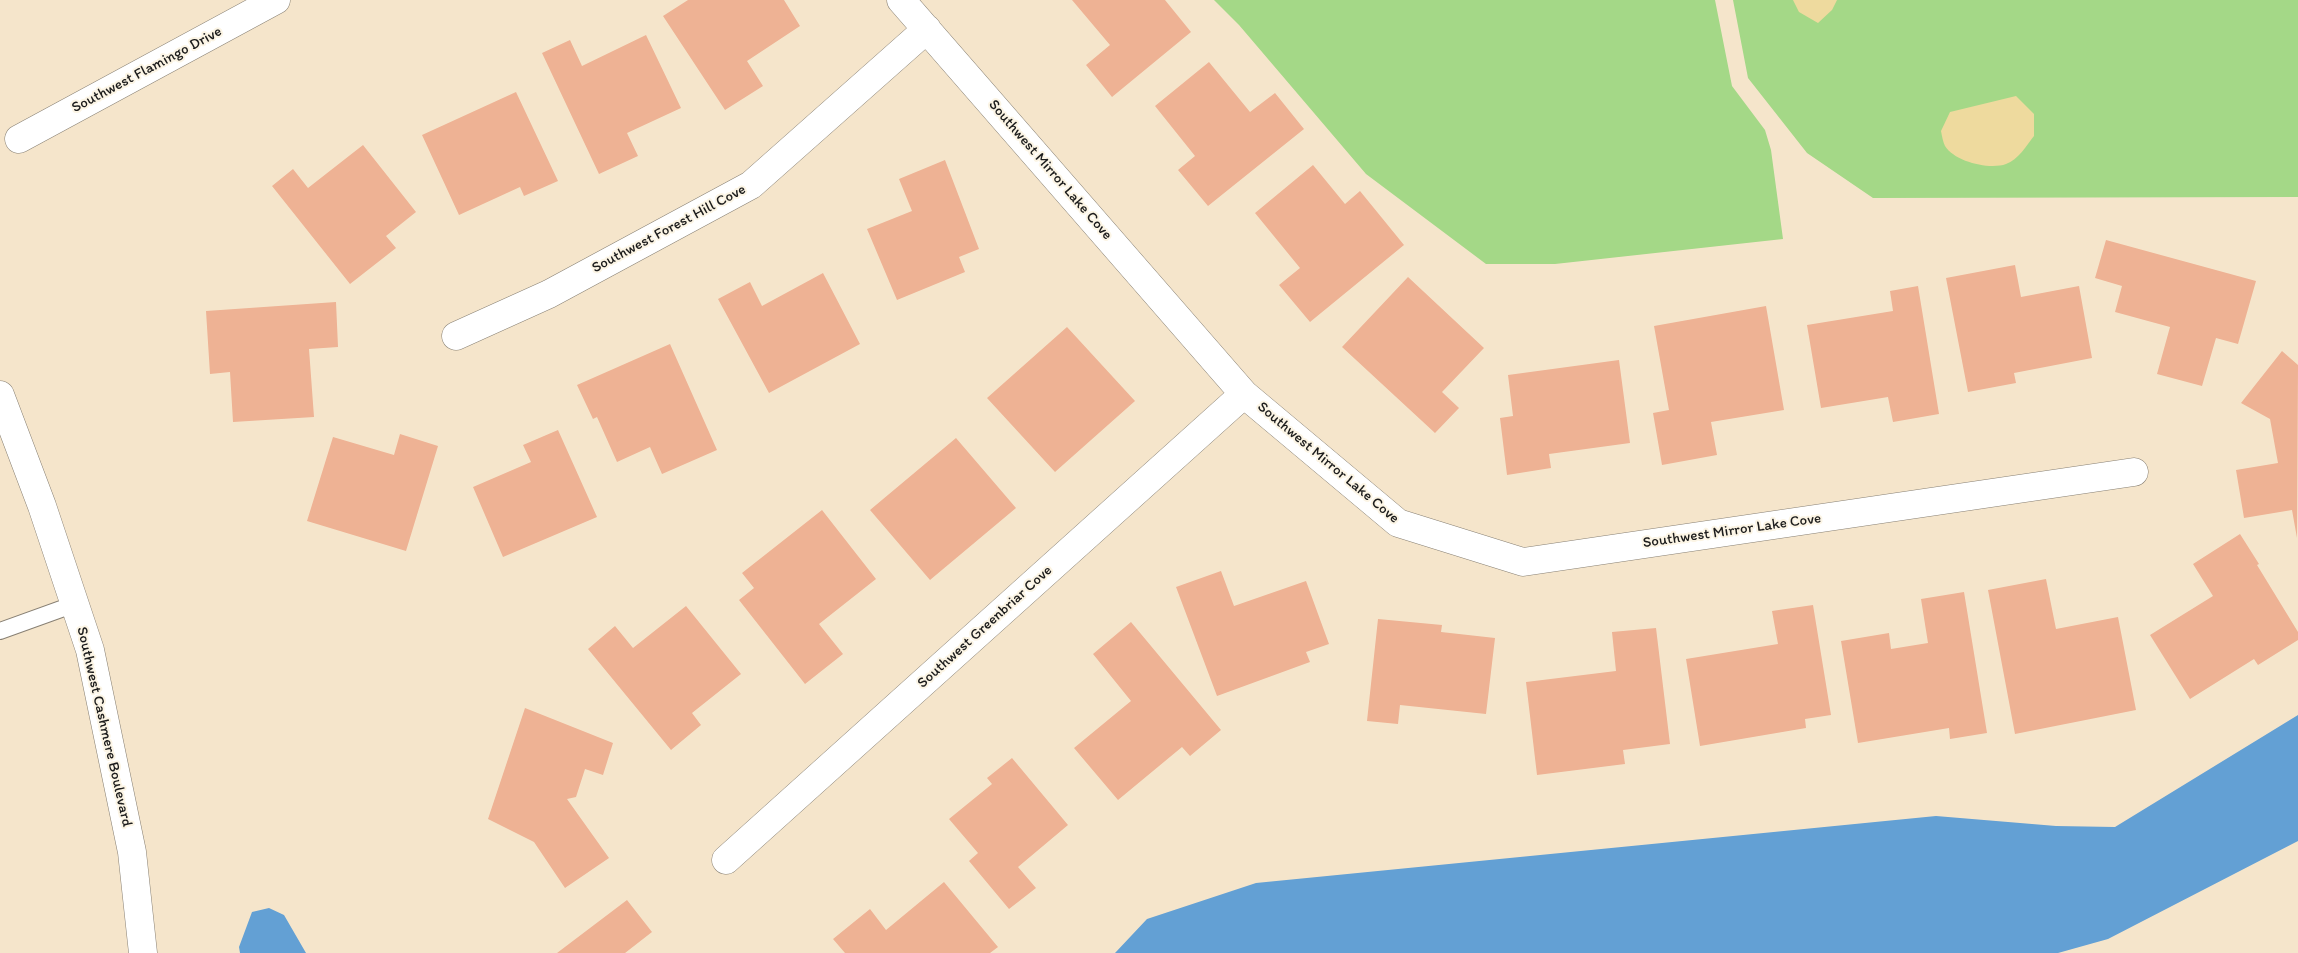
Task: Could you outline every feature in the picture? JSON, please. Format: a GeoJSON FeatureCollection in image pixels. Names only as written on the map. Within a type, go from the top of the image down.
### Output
{"type":"FeatureCollection","features":[{"type":"Feature","properties":{"kind":"street","name":"Southwest Flamingo Drive"},"geometry":{"type":"LineString","coordinates":[[19,139],[276,0]]}},
{"type":"Feature","properties":{"kind":"street","name":"Southwest Mirror Lake Cove"},"geometry":{"type":"LineString","coordinates":[[901,0],[1244,394],[1398,523],[1523,562],[2134,472]]}},
{"type":"Feature","properties":{"kind":"street","name":"Southwest Forest Hill Cove"},"geometry":{"type":"LineString","coordinates":[[456,336],[548,294],[750,185],[927,28]]}},
{"type":"Feature","properties":{"kind":"street","name":"Southwest Greenbriar Cove"},"geometry":{"type":"LineString","coordinates":[[726,860],[1244,394]]}},
{"type":"Feature","properties":{"kind":"street","name":"Southwest Cashmere Boulevard"},"geometry":{"type":"LineString","coordinates":[[0,395],[42,506],[90,650],[132,852],[144,953]]}},
{"type":"Feature","properties":{"kind":"lane"},"geometry":{"type":"LineString","coordinates":[[0,631],[75,604]]}},
{"type":"Feature","properties":{"kind":"green space"},"geometry":{"type":"Polygon","coordinates":[[[1214,0],[1715,0],[1732,86],[1765,130],[1771,150],[1783,239],[1555,264],[1486,264],[1366,174],[1239,25],[1214,0]]]}},
{"type":"Feature","properties":{"kind":"green space"},"geometry":{"type":"Polygon","coordinates":[[[1733,0],[2298,0],[2298,197],[1873,198],[1807,153],[1748,78],[1733,0]]]}},
{"type":"Feature","properties":{"kind":"sand"},"geometry":{"type":"Polygon","coordinates":[[[1793,0],[1837,0],[1832,10],[1818,23],[1799,12],[1793,0]]]}},
{"type":"Feature","properties":{"kind":"sand"},"geometry":{"type":"Polygon","coordinates":[[[2016,96],[2034,114],[2034,136],[2022,152],[2010,162],[1999,166],[1973,163],[1956,156],[1945,146],[1941,131],[1950,112],[2016,96]]]}},
{"type":"Feature","properties":{"kind":"water"},"geometry":{"type":"Polygon","coordinates":[[[2298,715],[2298,841],[2108,939],[2058,953],[1115,953],[1147,919],[1256,883],[1936,816],[2056,826],[2115,827],[2298,715]]]}},
{"type":"Feature","properties":{"kind":"water"},"geometry":{"type":"Polygon","coordinates":[[[269,908],[284,915],[306,953],[240,953],[239,947],[252,912],[269,908]]]}},
{"type":"Feature","properties":{"kind":"building"},"geometry":{"type":"Polygon","coordinates":[[[688,0],[784,0],[800,26],[747,61],[763,86],[725,110],[663,16],[688,0]]]}},
{"type":"Feature","properties":{"kind":"building"},"geometry":{"type":"Polygon","coordinates":[[[1072,0],[1165,0],[1191,32],[1112,97],[1086,65],[1110,45],[1072,0]]]}},
{"type":"Feature","properties":{"kind":"building"},"geometry":{"type":"Polygon","coordinates":[[[646,35],[681,108],[627,133],[638,156],[599,174],[542,53],[570,40],[582,66],[646,35]]]}},
{"type":"Feature","properties":{"kind":"building"},"geometry":{"type":"Polygon","coordinates":[[[1209,62],[1250,112],[1275,93],[1304,129],[1208,206],[1178,170],[1195,156],[1155,106],[1209,62]]]}},
{"type":"Feature","properties":{"kind":"building"},"geometry":{"type":"Polygon","coordinates":[[[516,92],[558,181],[524,196],[520,187],[459,215],[422,135],[516,92]]]}},
{"type":"Feature","properties":{"kind":"building"},"geometry":{"type":"Polygon","coordinates":[[[363,145],[416,212],[386,236],[396,248],[350,284],[272,186],[293,169],[308,188],[363,145]]]}},
{"type":"Feature","properties":{"kind":"building"},"geometry":{"type":"Polygon","coordinates":[[[945,160],[979,249],[959,257],[965,272],[897,300],[867,229],[912,211],[899,179],[945,160]]]}},
{"type":"Feature","properties":{"kind":"building"},"geometry":{"type":"Polygon","coordinates":[[[1313,165],[1345,204],[1360,191],[1404,245],[1310,322],[1279,285],[1300,268],[1255,213],[1313,165]]]}},
{"type":"Feature","properties":{"kind":"building"},"geometry":{"type":"Polygon","coordinates":[[[2106,240],[2256,281],[2238,344],[2216,338],[2202,386],[2157,374],[2170,327],[2115,312],[2122,286],[2095,278],[2106,240]]]}},
{"type":"Feature","properties":{"kind":"building"},"geometry":{"type":"Polygon","coordinates":[[[2015,265],[2021,297],[2079,286],[2092,358],[2014,373],[2016,383],[1968,392],[1946,278],[2015,265]]]}},
{"type":"Feature","properties":{"kind":"building"},"geometry":{"type":"Polygon","coordinates":[[[823,273],[860,344],[769,393],[718,299],[750,282],[762,306],[823,273]]]}},
{"type":"Feature","properties":{"kind":"building"},"geometry":{"type":"Polygon","coordinates":[[[1408,277],[1484,348],[1442,392],[1459,408],[1435,433],[1342,347],[1408,277]]]}},
{"type":"Feature","properties":{"kind":"building"},"geometry":{"type":"Polygon","coordinates":[[[1918,286],[1939,414],[1893,422],[1888,397],[1821,408],[1807,325],[1893,311],[1890,291],[1918,286]]]}},
{"type":"Feature","properties":{"kind":"building"},"geometry":{"type":"Polygon","coordinates":[[[336,302],[338,347],[309,349],[314,417],[233,422],[230,372],[210,374],[206,311],[336,302]]]}},
{"type":"Feature","properties":{"kind":"building"},"geometry":{"type":"Polygon","coordinates":[[[1766,306],[1784,410],[1711,422],[1717,455],[1662,465],[1653,413],[1669,410],[1654,326],[1766,306]]]}},
{"type":"Feature","properties":{"kind":"building"},"geometry":{"type":"Polygon","coordinates":[[[1067,327],[1135,401],[1055,472],[987,398],[1067,327]]]}},
{"type":"Feature","properties":{"kind":"building"},"geometry":{"type":"Polygon","coordinates":[[[670,344],[717,450],[662,474],[650,447],[617,462],[597,417],[593,419],[577,385],[670,344]]]}},
{"type":"Feature","properties":{"kind":"building"},"geometry":{"type":"Polygon","coordinates":[[[2282,351],[2298,365],[2297,538],[2292,510],[2244,518],[2236,470],[2278,463],[2270,419],[2241,403],[2282,351]]]}},
{"type":"Feature","properties":{"kind":"building"},"geometry":{"type":"Polygon","coordinates":[[[1619,360],[1630,443],[1549,454],[1551,468],[1507,475],[1500,418],[1513,416],[1508,375],[1619,360]]]}},
{"type":"Feature","properties":{"kind":"building"},"geometry":{"type":"Polygon","coordinates":[[[558,430],[597,517],[503,557],[473,487],[531,462],[523,445],[558,430]]]}},
{"type":"Feature","properties":{"kind":"building"},"geometry":{"type":"Polygon","coordinates":[[[400,434],[438,446],[406,551],[307,521],[333,437],[394,455],[400,434]]]}},
{"type":"Feature","properties":{"kind":"building"},"geometry":{"type":"Polygon","coordinates":[[[956,438],[1016,508],[930,580],[870,510],[956,438]]]}},
{"type":"Feature","properties":{"kind":"building"},"geometry":{"type":"Polygon","coordinates":[[[822,510],[876,579],[819,624],[843,654],[805,684],[739,600],[754,588],[742,573],[822,510]]]}},
{"type":"Feature","properties":{"kind":"building"},"geometry":{"type":"Polygon","coordinates":[[[2240,534],[2298,632],[2298,640],[2258,665],[2254,659],[2190,699],[2150,635],[2213,596],[2193,564],[2240,534]]]}},
{"type":"Feature","properties":{"kind":"building"},"geometry":{"type":"Polygon","coordinates":[[[1221,571],[1234,606],[1306,581],[1329,644],[1306,652],[1310,662],[1217,696],[1176,587],[1221,571]]]}},
{"type":"Feature","properties":{"kind":"building"},"geometry":{"type":"Polygon","coordinates":[[[2046,579],[2056,629],[2118,617],[2136,710],[2015,734],[1988,590],[2046,579]]]}},
{"type":"Feature","properties":{"kind":"building"},"geometry":{"type":"Polygon","coordinates":[[[1964,592],[1987,733],[1950,739],[1949,728],[1858,743],[1841,641],[1889,633],[1891,649],[1928,643],[1921,599],[1964,592]]]}},
{"type":"Feature","properties":{"kind":"building"},"geometry":{"type":"Polygon","coordinates":[[[1813,605],[1831,715],[1805,719],[1806,728],[1700,746],[1686,659],[1778,644],[1772,611],[1813,605]]]}},
{"type":"Feature","properties":{"kind":"building"},"geometry":{"type":"Polygon","coordinates":[[[686,606],[741,674],[692,713],[701,725],[671,750],[588,649],[615,626],[633,648],[686,606]]]}},
{"type":"Feature","properties":{"kind":"building"},"geometry":{"type":"Polygon","coordinates":[[[1378,619],[1442,625],[1441,632],[1495,638],[1486,714],[1400,705],[1398,724],[1367,721],[1378,619]]]}},
{"type":"Feature","properties":{"kind":"building"},"geometry":{"type":"Polygon","coordinates":[[[1131,622],[1221,730],[1190,756],[1182,747],[1118,800],[1074,748],[1131,701],[1093,654],[1131,622]]]}},
{"type":"Feature","properties":{"kind":"building"},"geometry":{"type":"Polygon","coordinates":[[[1656,628],[1670,744],[1623,750],[1625,764],[1537,775],[1526,682],[1616,671],[1612,632],[1656,628]]]}},
{"type":"Feature","properties":{"kind":"building"},"geometry":{"type":"Polygon","coordinates":[[[525,708],[613,743],[603,775],[585,769],[576,797],[567,799],[609,858],[565,888],[534,842],[488,819],[525,708]]]}},
{"type":"Feature","properties":{"kind":"building"},"geometry":{"type":"Polygon","coordinates":[[[1012,758],[1068,825],[1018,867],[1036,888],[1009,909],[969,861],[978,853],[949,819],[992,784],[987,778],[1012,758]]]}},
{"type":"Feature","properties":{"kind":"building"},"geometry":{"type":"Polygon","coordinates":[[[944,882],[998,947],[990,953],[845,953],[833,939],[870,909],[886,930],[944,882]]]}},
{"type":"Feature","properties":{"kind":"building"},"geometry":{"type":"Polygon","coordinates":[[[627,900],[652,932],[625,953],[557,953],[627,900]]]}}]}
